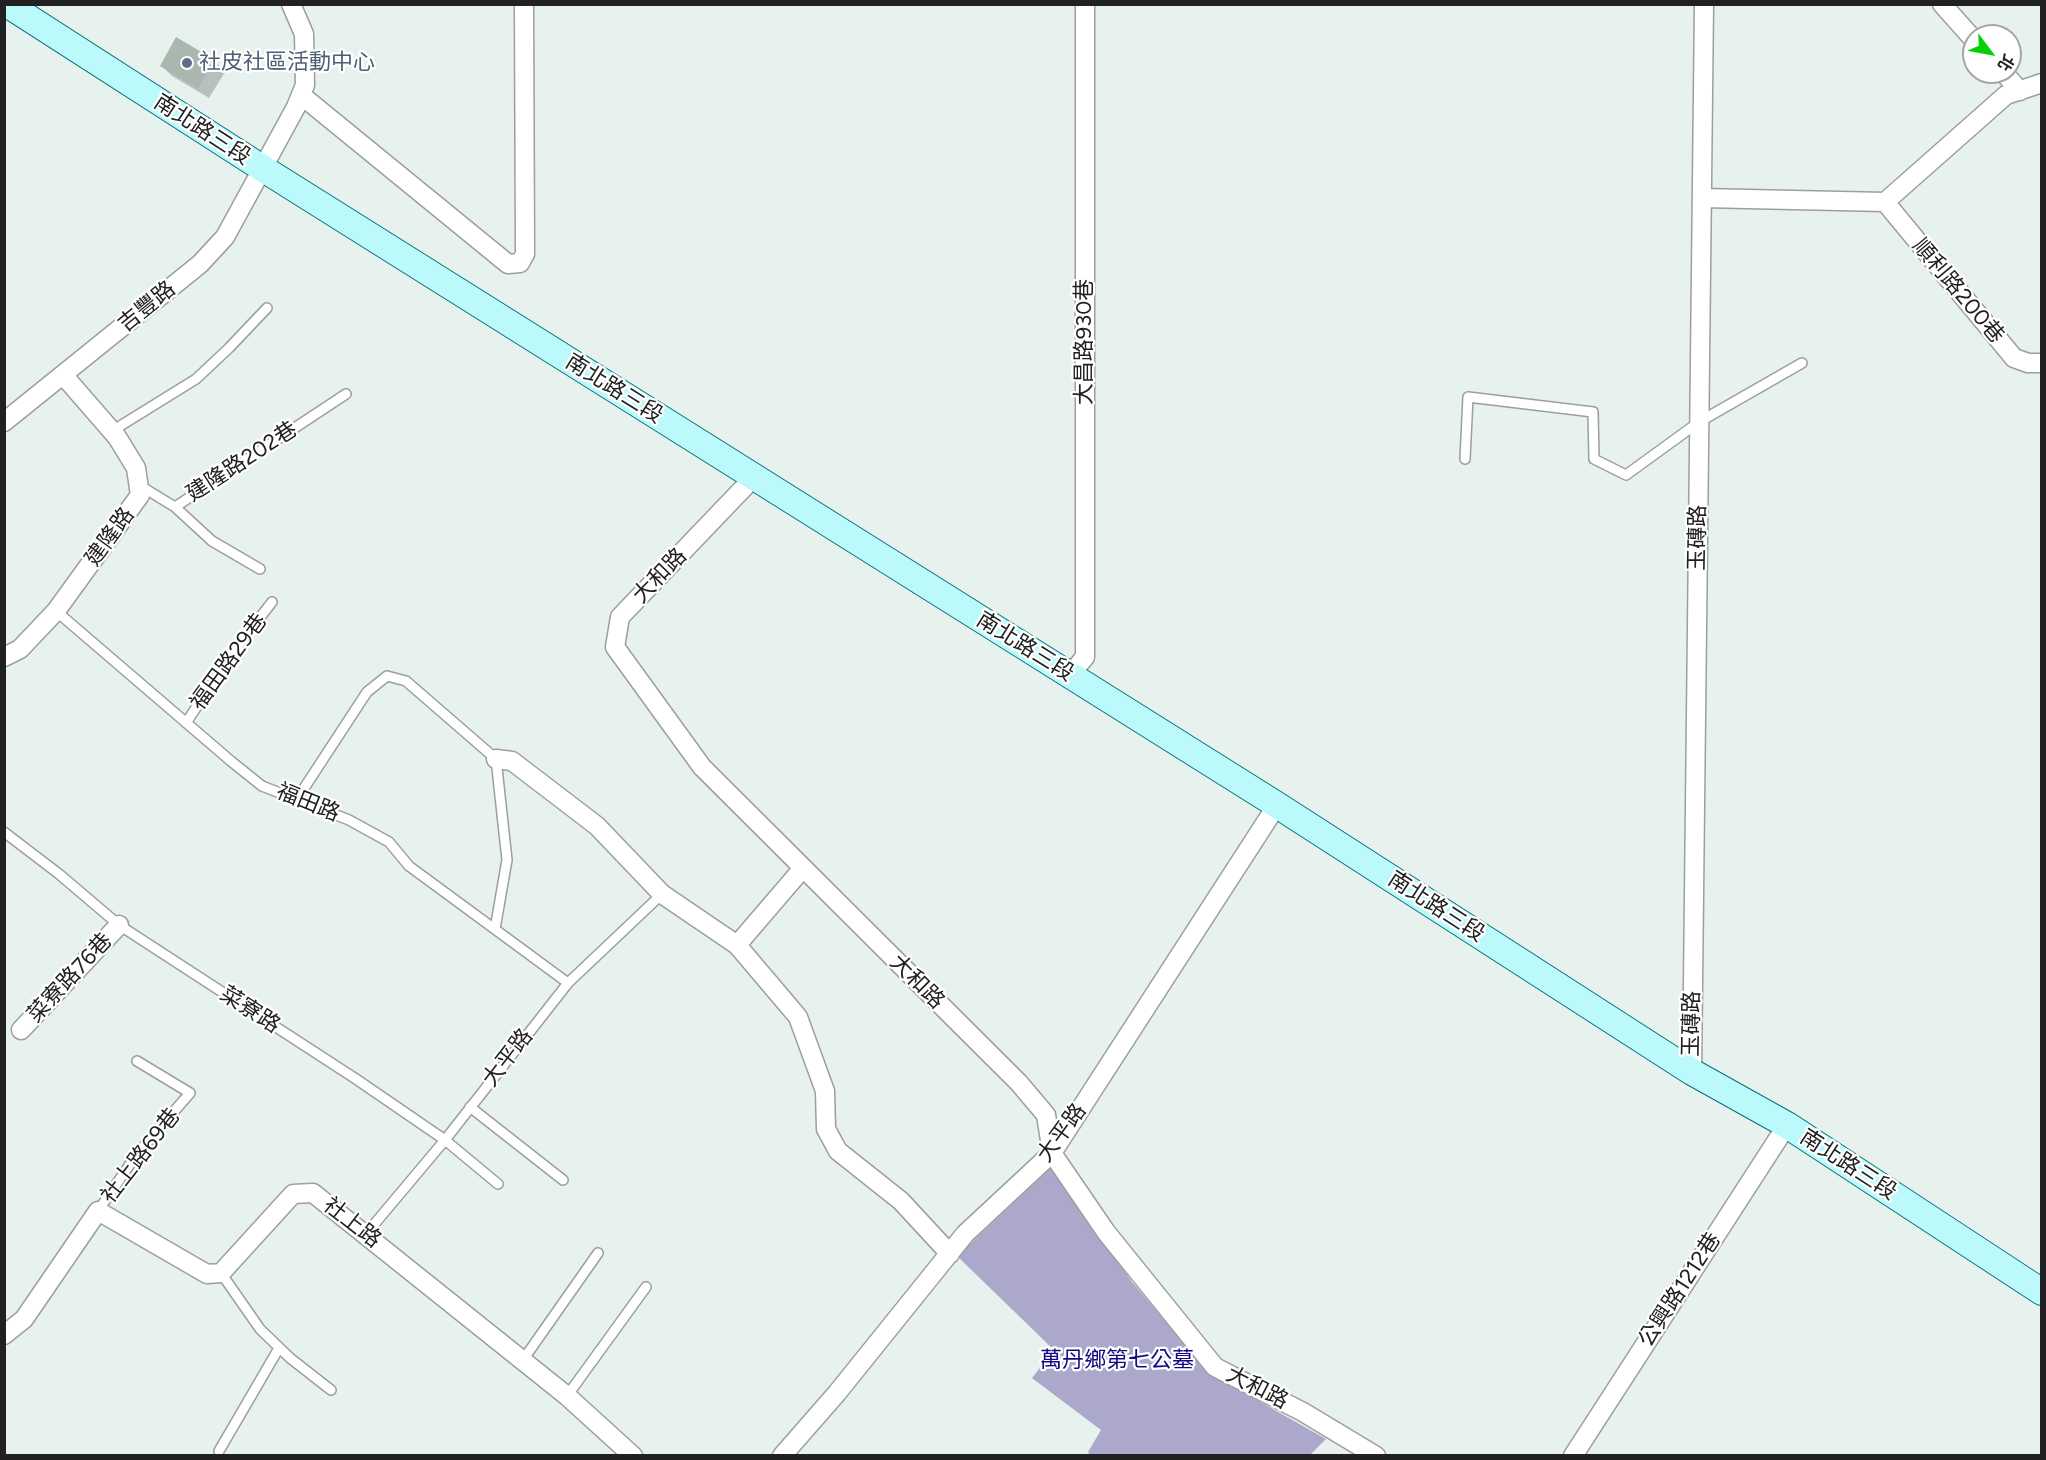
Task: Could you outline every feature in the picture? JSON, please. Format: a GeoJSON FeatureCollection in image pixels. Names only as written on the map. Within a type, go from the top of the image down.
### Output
{"type":"FeatureCollection","features":[{"type":"Feature","properties":{"kind":"street","name":"南北路三段"},"geometry":{"type":"LineString","coordinates":[[7,4],[262,168],[1277,805],[1692,1072],[1786,1125],[2042,1292]]}},
{"type":"Feature","properties":{"kind":"street"},"geometry":{"type":"LineString","coordinates":[[291,4],[304,34],[305,85],[301,95],[508,264],[520,263],[525,254],[524,4]]}},
{"type":"Feature","properties":{"kind":"street","name":"大昌路930巷"},"geometry":{"type":"LineString","coordinates":[[1070,675],[1085,657],[1085,4]]}},
{"type":"Feature","properties":{"kind":"street","name":"玉磚路"},"geometry":{"type":"LineString","coordinates":[[1692,1072],[1704,4]]}},
{"type":"Feature","properties":{"kind":"street"},"geometry":{"type":"LineString","coordinates":[[1942,4],[1962,26]]}},
{"type":"Feature","properties":{"kind":"street"},"geometry":{"type":"LineString","coordinates":[[1702,198],[1885,202],[2006,95],[2042,83]]}},
{"type":"Feature","properties":{"kind":"street"},"geometry":{"type":"LineString","coordinates":[[2014,84],[2020,91]]}},
{"type":"Feature","properties":{"kind":"street","name":"吉豐路"},"geometry":{"type":"LineString","coordinates":[[4,422],[200,264],[225,237],[301,95]]}},
{"type":"Feature","properties":{"kind":"street","name":"順利路200巷"},"geometry":{"type":"LineString","coordinates":[[1885,202],[2014,358],[2028,363],[2042,363]]}},
{"type":"Feature","properties":{"kind":"street","name":"建隆路"},"geometry":{"type":"LineString","coordinates":[[4,657],[20,649],[56,611],[140,495],[136,468],[111,431],[64,375]]}},
{"type":"Feature","properties":{"kind":"street","name":"大和路"},"geometry":{"type":"LineString","coordinates":[[754,477],[620,617],[615,647],[702,767],[1019,1083],[1046,1115],[1052,1153],[1106,1232],[1215,1367],[1303,1412],[1376,1455]]}},
{"type":"Feature","properties":{"kind":"street"},"geometry":{"type":"LineString","coordinates":[[496,759],[512,761],[597,826],[662,894],[737,945],[798,1017],[825,1091],[826,1129],[838,1151],[901,1201],[950,1254]]}},
{"type":"Feature","properties":{"kind":"street","name":"大平路"},"geometry":{"type":"LineString","coordinates":[[782,1455],[837,1393],[966,1234],[1052,1153],[1277,805]]}},
{"type":"Feature","properties":{"kind":"street"},"geometry":{"type":"LineString","coordinates":[[737,945],[803,868]]}},
{"type":"Feature","properties":{"kind":"street","name":"菜寮路76巷"},"geometry":{"type":"LineString","coordinates":[[21,1030],[119,925]]}},
{"type":"Feature","properties":{"kind":"street","name":"公興路1212巷"},"geometry":{"type":"LineString","coordinates":[[1574,1455],[1786,1125]]}},
{"type":"Feature","properties":{"kind":"street","name":"社上路"},"geometry":{"type":"LineString","coordinates":[[221,1273],[293,1194],[313,1193],[567,1395],[633,1455]]}},
{"type":"Feature","properties":{"kind":"street"},"geometry":{"type":"LineString","coordinates":[[4,1335],[24,1319],[98,1211],[207,1274],[221,1273]]}},
{"type":"Feature","properties":{"kind":"lane"},"geometry":{"type":"LineString","coordinates":[[111,431],[196,380],[267,308]]}},
{"type":"Feature","properties":{"kind":"lane"},"geometry":{"type":"LineString","coordinates":[[1465,459],[1468,397],[1593,412],[1594,459],[1626,476],[1699,422],[1802,363]]}},
{"type":"Feature","properties":{"kind":"lane","name":"建隆路202巷"},"geometry":{"type":"LineString","coordinates":[[138,485],[174,507],[346,394]]}},
{"type":"Feature","properties":{"kind":"lane"},"geometry":{"type":"LineString","coordinates":[[174,507],[212,541],[260,569]]}},
{"type":"Feature","properties":{"kind":"lane","name":"福田路29巷"},"geometry":{"type":"LineString","coordinates":[[186,723],[230,656],[272,602]]}},
{"type":"Feature","properties":{"kind":"lane","name":"福田路"},"geometry":{"type":"LineString","coordinates":[[56,611],[262,786],[349,820],[389,842],[409,866],[568,983]]}},
{"type":"Feature","properties":{"kind":"lane"},"geometry":{"type":"LineString","coordinates":[[297,799],[367,692],[387,676],[406,681],[496,759],[507,860],[495,929]]}},
{"type":"Feature","properties":{"kind":"lane","name":"菜寮路"},"geometry":{"type":"LineString","coordinates":[[4,832],[59,874],[119,925],[356,1079],[445,1140],[498,1184]]}},
{"type":"Feature","properties":{"kind":"lane","name":"大平路"},"geometry":{"type":"LineString","coordinates":[[366,1234],[445,1140],[568,983],[662,894]]}},
{"type":"Feature","properties":{"kind":"lane","name":"社上路69巷"},"geometry":{"type":"LineString","coordinates":[[98,1211],[137,1154],[190,1093],[137,1061]]}},
{"type":"Feature","properties":{"kind":"lane"},"geometry":{"type":"LineString","coordinates":[[470,1107],[563,1180]]}},
{"type":"Feature","properties":{"kind":"lane"},"geometry":{"type":"LineString","coordinates":[[523,1360],[598,1253]]}},
{"type":"Feature","properties":{"kind":"lane"},"geometry":{"type":"LineString","coordinates":[[221,1273],[260,1329],[279,1348],[331,1390]]}},
{"type":"Feature","properties":{"kind":"lane"},"geometry":{"type":"LineString","coordinates":[[567,1395],[646,1287]]}},
{"type":"Feature","properties":{"kind":"lane"},"geometry":{"type":"LineString","coordinates":[[219,1451],[279,1348]]}},
{"type":"Feature","properties":{"kind":"green space","name":"萬丹鄉第七公墓"},"geometry":{"type":"Polygon","coordinates":[[[1052,1167],[1132,1282],[1209,1373],[1326,1439],[1310,1455],[1090,1455],[1088,1452],[1101,1430],[1032,1378],[1054,1350],[957,1256],[1052,1167]]]}},
{"type":"Feature","properties":{"kind":"building","name":"社皮社區活動中心"},"geometry":{"type":"Polygon","coordinates":[[[176,37],[215,60],[198,89],[160,66],[176,37]]]}},
{"type":"Feature","properties":{"kind":"place","name":"社皮社區活動中心"},"geometry":{"type":"Point","coordinates":[187,63]}}]}
